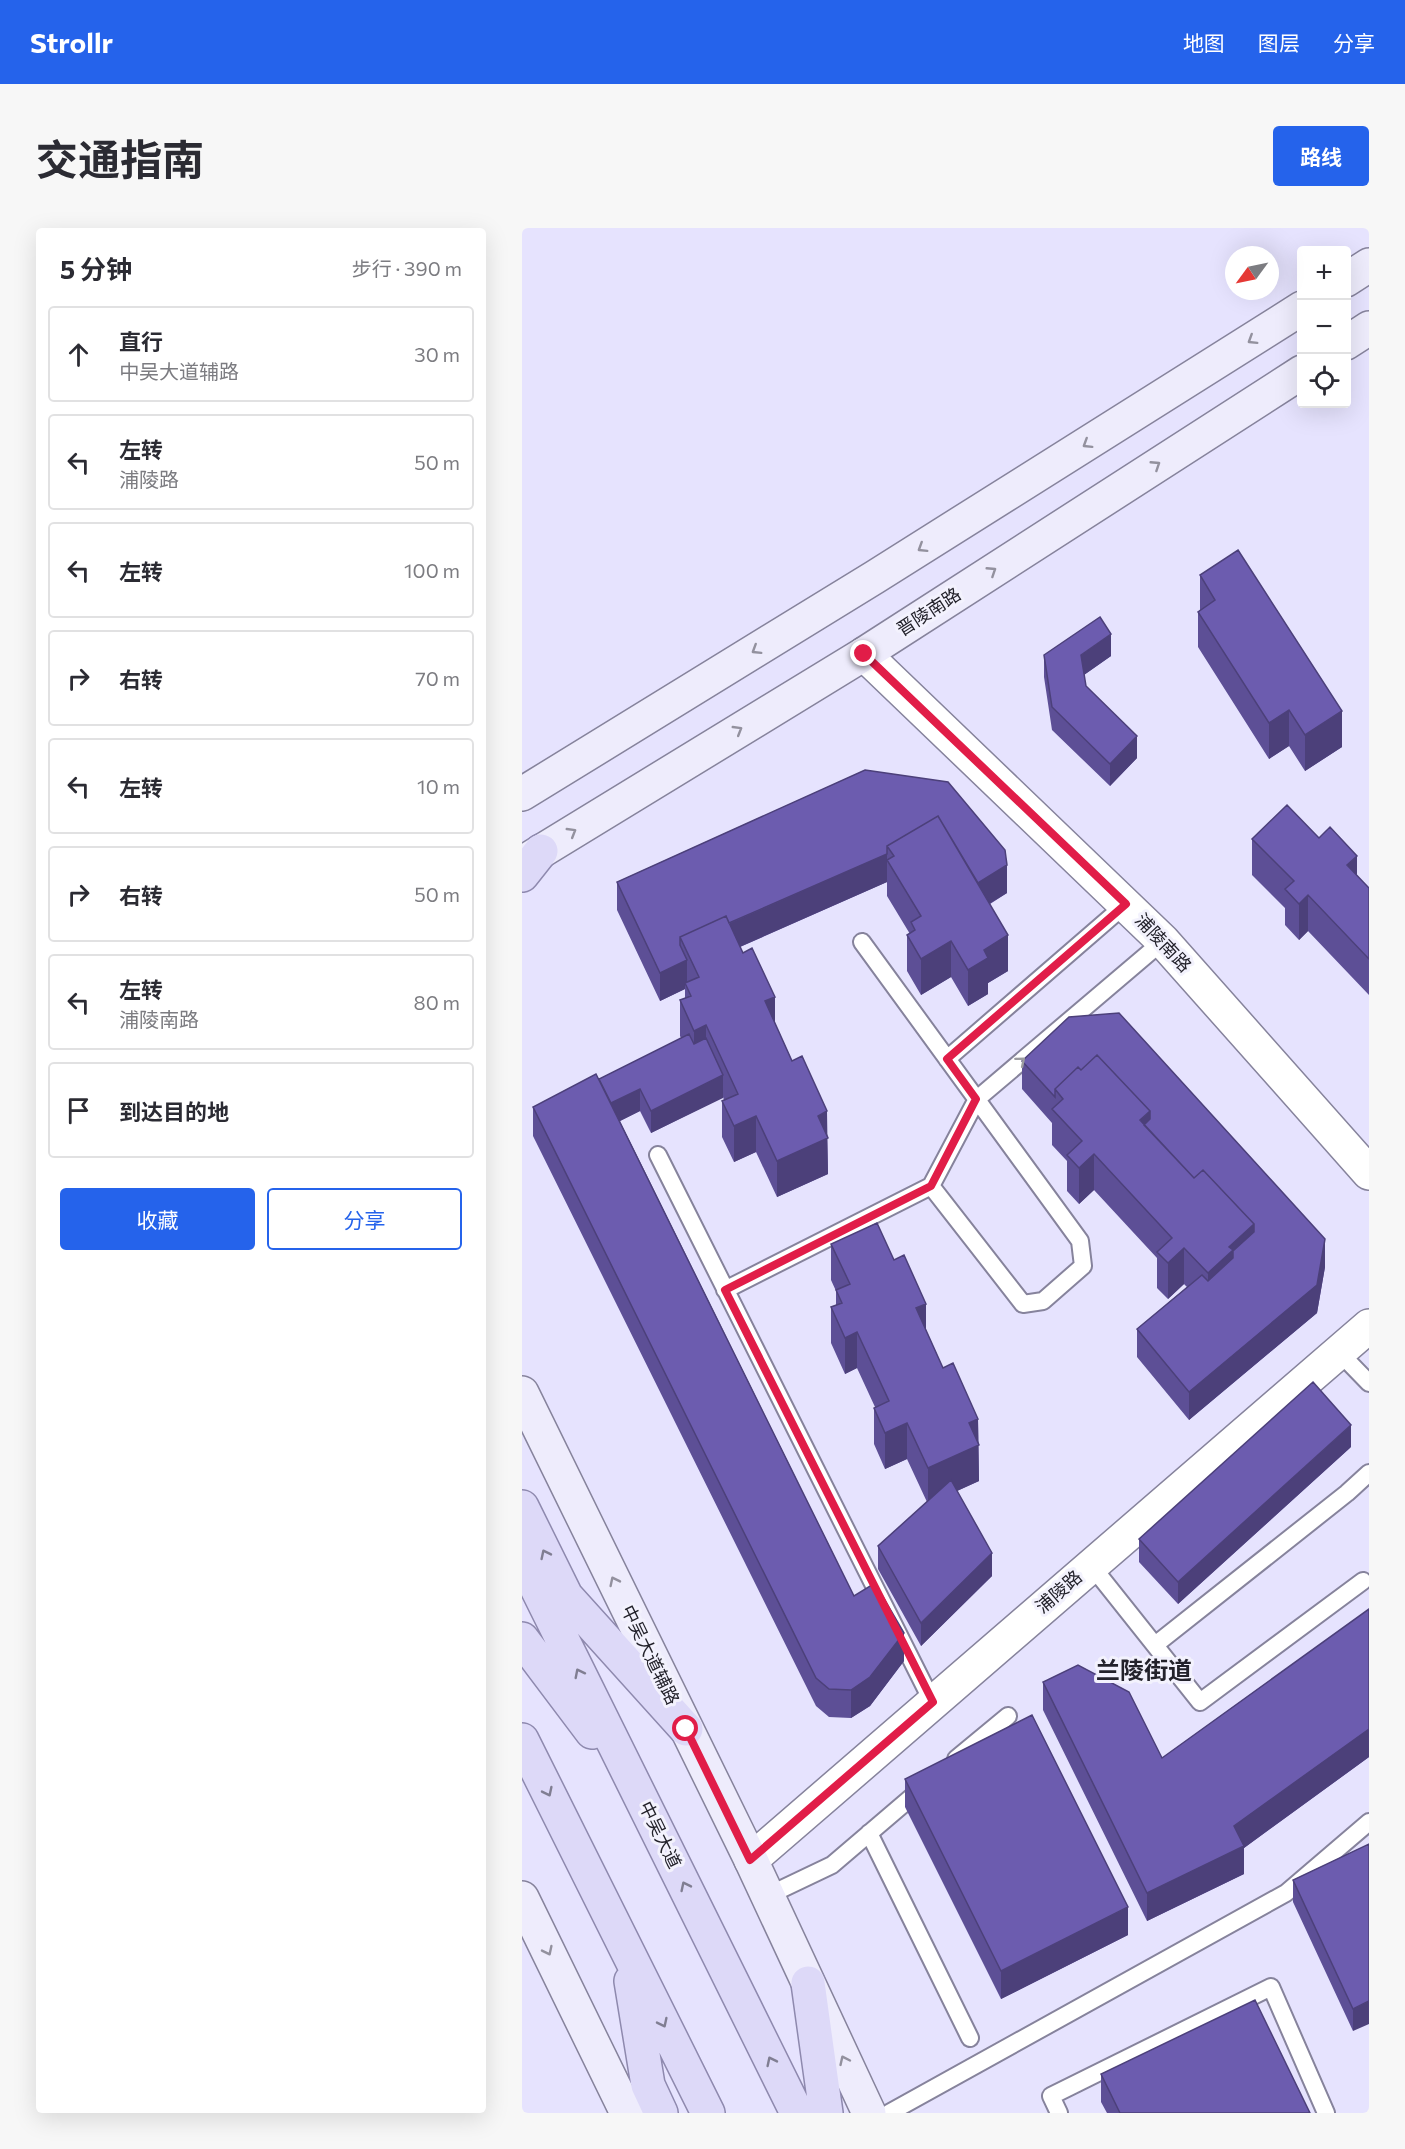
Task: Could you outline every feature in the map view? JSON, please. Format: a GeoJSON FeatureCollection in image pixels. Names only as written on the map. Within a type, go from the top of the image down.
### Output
{"type":"FeatureCollection","features":[{"type":"Feature","properties":{"kind":"main road"},"geometry":{"type":"LineString","coordinates":[[1351,277],[1369,265]]}},
{"type":"Feature","properties":{"kind":"main road"},"geometry":{"type":"LineString","coordinates":[[522,794],[885,571],[1297,312]]}},
{"type":"Feature","properties":{"kind":"main road"},"geometry":{"type":"LineString","coordinates":[[1351,340],[1369,328]]}},
{"type":"Feature","properties":{"kind":"main road","name":"晋陵南路"},"geometry":{"type":"LineString","coordinates":[[528,863],[864,654],[1297,375]]}},
{"type":"Feature","properties":{"kind":"main road","name":"中吴大道辅路"},"geometry":{"type":"LineString","coordinates":[[522,1393],[750,1860],[868,2113]]}},
{"type":"Feature","properties":{"kind":"main road"},"geometry":{"type":"LineString","coordinates":[[522,1507],[566,1596],[686,1729]]}},
{"type":"Feature","properties":{"kind":"main road","name":"中吴大道"},"geometry":{"type":"LineString","coordinates":[[522,1558],[797,2113]]}},
{"type":"Feature","properties":{"kind":"main road"},"geometry":{"type":"LineString","coordinates":[[522,1639],[643,1801]]}},
{"type":"Feature","properties":{"kind":"main road"},"geometry":{"type":"LineString","coordinates":[[522,1740],[708,2113]]}},
{"type":"Feature","properties":{"kind":"main road"},"geometry":{"type":"LineString","coordinates":[[522,1898],[627,2113]]}},
{"type":"Feature","properties":{"kind":"main road"},"geometry":{"type":"LineString","coordinates":[[625,1947],[648,2085],[661,2113]]}},
{"type":"Feature","properties":{"kind":"main road"},"geometry":{"type":"LineString","coordinates":[[808,1983],[826,2113]]}},
{"type":"Feature","properties":{"kind":"street","name":"浦陵南路"},"geometry":{"type":"LineString","coordinates":[[864,654],[1163,940],[1369,1173]]}},
{"type":"Feature","properties":{"kind":"street","name":"浦陵路"},"geometry":{"type":"LineString","coordinates":[[750,1860],[1369,1326]]}},
{"type":"Feature","properties":{"kind":"lane"},"geometry":{"type":"LineString","coordinates":[[947,1059],[1126,904]]}},
{"type":"Feature","properties":{"kind":"lane"},"geometry":{"type":"LineString","coordinates":[[725,1290],[931,1186],[976,1099],[1163,940]]}},
{"type":"Feature","properties":{"kind":"lane"},"geometry":{"type":"LineString","coordinates":[[862,942],[1080,1241],[1083,1266],[1042,1301],[1023,1304],[931,1186]]}},
{"type":"Feature","properties":{"kind":"lane"},"geometry":{"type":"LineString","coordinates":[[658,1155],[933,1702]]}},
{"type":"Feature","properties":{"kind":"lane"},"geometry":{"type":"LineString","coordinates":[[1338,1351],[1369,1383]]}},
{"type":"Feature","properties":{"kind":"lane"},"geometry":{"type":"LineString","coordinates":[[1155,1645],[1347,1493],[1369,1473]]}},
{"type":"Feature","properties":{"kind":"lane"},"geometry":{"type":"LineString","coordinates":[[1091,1565],[1200,1702],[1363,1581]]}},
{"type":"Feature","properties":{"kind":"lane"},"geometry":{"type":"LineString","coordinates":[[947,1767],[1008,1716]]}},
{"type":"Feature","properties":{"kind":"lane"},"geometry":{"type":"LineString","coordinates":[[767,1896],[832,1865],[930,1782]]}},
{"type":"Feature","properties":{"kind":"lane"},"geometry":{"type":"LineString","coordinates":[[889,2113],[1286,1893],[1369,1821]]}},
{"type":"Feature","properties":{"kind":"lane"},"geometry":{"type":"LineString","coordinates":[[869,1833],[970,2038]]}},
{"type":"Feature","properties":{"kind":"lane"},"geometry":{"type":"LineString","coordinates":[[1059,2113],[1051,2096],[1270,1987],[1326,2113]]}},
{"type":"Feature","properties":{"kind":"building"},"geometry":{"type":"Polygon","coordinates":[[[1238,550],[1342,711],[1305,735],[1289,710],[1269,723],[1198,612],[1215,600],[1200,575],[1238,550]]]}},
{"type":"Feature","properties":{"kind":"building"},"geometry":{"type":"Polygon","coordinates":[[[1100,617],[1111,634],[1081,655],[1086,686],[1137,736],[1110,764],[1052,707],[1044,655],[1100,617]]]}},
{"type":"Feature","properties":{"kind":"building"},"geometry":{"type":"Polygon","coordinates":[[[865,770],[948,782],[1005,850],[1007,865],[978,883],[938,816],[887,846],[887,854],[729,923],[726,916],[680,937],[680,945],[687,960],[660,973],[617,882],[865,770]]]}},
{"type":"Feature","properties":{"kind":"building"},"geometry":{"type":"Polygon","coordinates":[[[1287,805],[1319,838],[1330,827],[1357,856],[1347,865],[1369,888],[1369,959],[1308,895],[1299,904],[1285,889],[1294,881],[1252,839],[1287,805]]]}},
{"type":"Feature","properties":{"kind":"building"},"geometry":{"type":"Polygon","coordinates":[[[938,816],[1008,935],[984,950],[988,958],[968,970],[951,941],[921,959],[907,935],[915,930],[911,922],[921,916],[887,860],[894,856],[887,846],[938,816]]]}},
{"type":"Feature","properties":{"kind":"building"},"geometry":{"type":"Polygon","coordinates":[[[726,916],[743,953],[752,948],[775,997],[765,1001],[792,1061],[802,1056],[827,1111],[818,1116],[828,1138],[777,1161],[756,1116],[734,1126],[722,1101],[738,1094],[706,1025],[694,1031],[680,1000],[691,996],[685,983],[699,977],[680,937],[726,916]]]}},
{"type":"Feature","properties":{"kind":"building"},"geometry":{"type":"Polygon","coordinates":[[[1119,1013],[1325,1239],[1317,1285],[1189,1392],[1137,1329],[1202,1275],[1208,1281],[1233,1258],[1233,1251],[1254,1232],[1254,1224],[1203,1170],[1194,1178],[1144,1125],[1150,1119],[1150,1111],[1097,1055],[1081,1070],[1078,1067],[1055,1089],[1055,1097],[1022,1061],[1069,1017],[1119,1013]]]}},
{"type":"Feature","properties":{"kind":"building"},"geometry":{"type":"Polygon","coordinates":[[[689,1034],[694,1044],[706,1038],[723,1075],[651,1111],[640,1089],[611,1103],[599,1079],[689,1034]]]}},
{"type":"Feature","properties":{"kind":"building"},"geometry":{"type":"Polygon","coordinates":[[[1097,1055],[1150,1111],[1140,1120],[1194,1178],[1203,1170],[1254,1224],[1229,1247],[1233,1250],[1208,1273],[1184,1248],[1168,1263],[1157,1252],[1172,1238],[1094,1154],[1079,1168],[1067,1155],[1082,1141],[1052,1109],[1063,1099],[1055,1089],[1078,1067],[1081,1070],[1097,1055]]]}},
{"type":"Feature","properties":{"kind":"building"},"geometry":{"type":"Polygon","coordinates":[[[596,1074],[854,1596],[875,1583],[904,1633],[870,1677],[851,1690],[829,1689],[816,1678],[533,1107],[596,1074]]]}},
{"type":"Feature","properties":{"kind":"building"},"geometry":{"type":"Polygon","coordinates":[[[877,1223],[894,1260],[904,1255],[926,1304],[916,1308],[943,1368],[953,1363],[978,1419],[969,1423],[979,1445],[928,1468],[907,1423],[885,1433],[874,1408],[889,1401],[857,1332],[845,1338],[831,1307],[842,1303],[836,1290],[850,1284],[831,1244],[877,1223]]]}},
{"type":"Feature","properties":{"kind":"building"},"geometry":{"type":"Polygon","coordinates":[[[1313,1382],[1351,1425],[1178,1582],[1139,1539],[1313,1382]]]}},
{"type":"Feature","properties":{"kind":"building"},"geometry":{"type":"Polygon","coordinates":[[[951,1480],[992,1553],[921,1623],[878,1546],[951,1480]]]}},
{"type":"Feature","properties":{"kind":"building"},"geometry":{"type":"Polygon","coordinates":[[[1369,1609],[1369,1729],[1234,1826],[1244,1846],[1147,1893],[1043,1682],[1078,1665],[1129,1692],[1162,1758],[1369,1609]]]}},
{"type":"Feature","properties":{"kind":"building"},"geometry":{"type":"Polygon","coordinates":[[[1032,1715],[1128,1907],[1001,1971],[905,1779],[1032,1715]]]}},
{"type":"Feature","properties":{"kind":"building"},"geometry":{"type":"Polygon","coordinates":[[[1369,1844],[1369,2001],[1353,2009],[1293,1880],[1369,1844]]]}},
{"type":"Feature","properties":{"kind":"building"},"geometry":{"type":"Polygon","coordinates":[[[1255,2000],[1310,2113],[1120,2113],[1101,2074],[1255,2000]]]}},
{"type":"Feature","properties":{"kind":"district","name":"兰陵街道"},"geometry":{"type":"Point","coordinates":[1144,1671]}},
{"type":"Feature","properties":{"kind":"route"},"geometry":{"type":"LineString","coordinates":[[686,1729],[750,1860],[933,1702],[725,1290],[931,1186],[976,1099],[947,1059],[1126,904],[864,654]]}}]}
